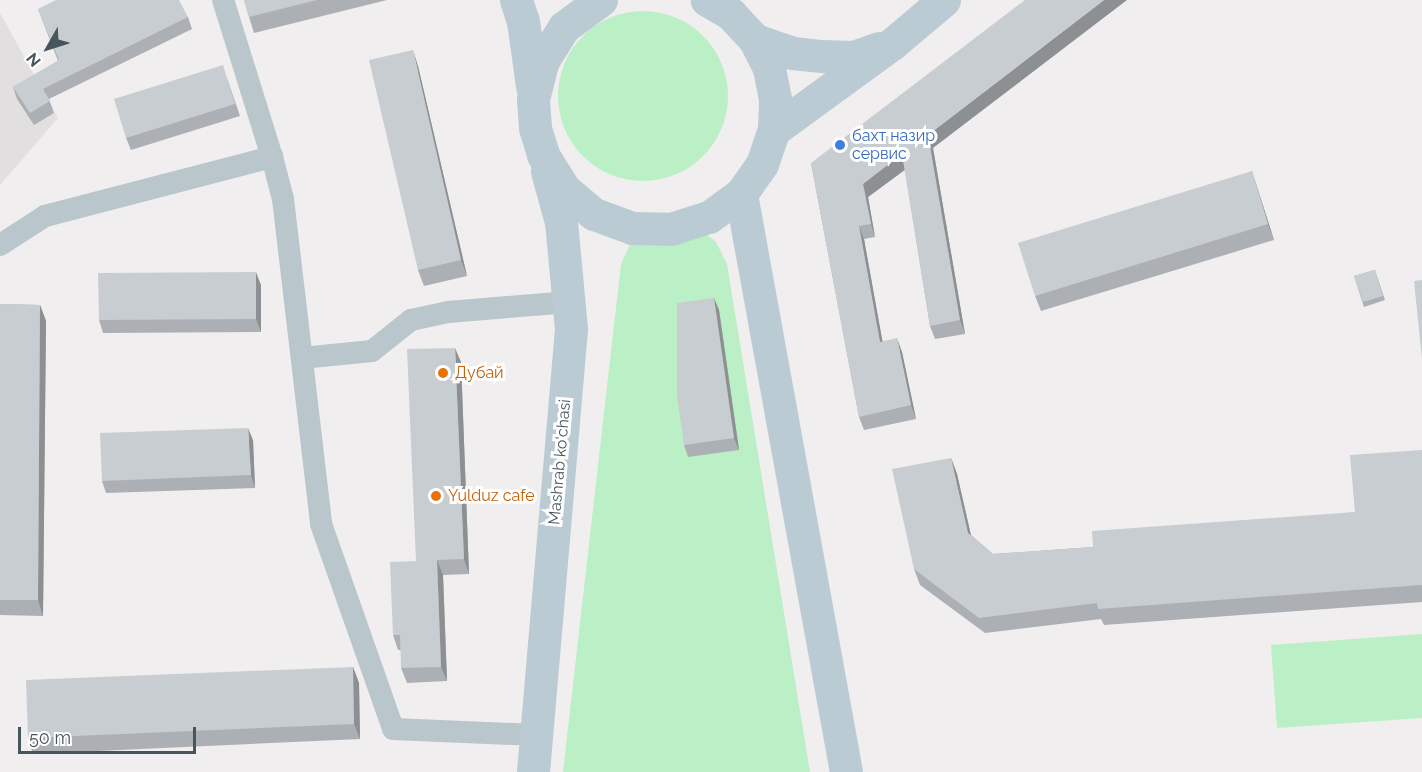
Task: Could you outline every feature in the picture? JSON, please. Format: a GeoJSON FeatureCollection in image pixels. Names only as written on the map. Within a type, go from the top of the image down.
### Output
{"type":"FeatureCollection","features":[{"type":"Feature","properties":{"kind":"main road","name":"Mashrab ko'chasi"},"geometry":{"type":"LineString","coordinates":[[516,0],[523,21],[535,128],[561,222],[570,302],[567,377],[533,772]]}},
{"type":"Feature","properties":{"kind":"main road","name":"Mashrab ko'chasi"},"geometry":{"type":"LineString","coordinates":[[533,99],[543,60],[564,27],[601,0]]}},
{"type":"Feature","properties":{"kind":"main road","name":"Mashrab ko'chasi"},"geometry":{"type":"LineString","coordinates":[[543,155],[564,189],[594,214],[632,228],[680,226],[709,217],[741,194],[762,165],[774,130],[776,99],[769,68],[755,40],[731,14],[707,0]]}},
{"type":"Feature","properties":{"kind":"main road"},"geometry":{"type":"LineString","coordinates":[[774,130],[892,44],[944,0]]}},
{"type":"Feature","properties":{"kind":"main road"},"geometry":{"type":"LineString","coordinates":[[755,40],[792,53],[853,57],[892,44]]}},
{"type":"Feature","properties":{"kind":"main road"},"geometry":{"type":"LineString","coordinates":[[741,194],[846,772]]}},
{"type":"Feature","properties":{"kind":"street"},"geometry":{"type":"LineString","coordinates":[[223,0],[272,157],[282,199],[321,524],[393,729],[537,735]]}},
{"type":"Feature","properties":{"kind":"street"},"geometry":{"type":"LineString","coordinates":[[0,245],[45,216],[272,157]]}},
{"type":"Feature","properties":{"kind":"street"},"geometry":{"type":"LineString","coordinates":[[302,358],[372,351],[411,320],[448,312],[570,302]]}},
{"type":"Feature","properties":{"kind":"shaded area"},"geometry":{"type":"Polygon","coordinates":[[[0,13],[58,118],[0,185],[0,13]]]}},
{"type":"Feature","properties":{"kind":"green space"},"geometry":{"type":"Polygon","coordinates":[[[643,11],[675,18],[703,36],[721,64],[728,96],[721,128],[703,156],[675,174],[643,181],[611,174],[583,156],[565,128],[558,96],[565,64],[583,36],[611,18],[643,11]]]}},
{"type":"Feature","properties":{"kind":"green space"},"geometry":{"type":"Polygon","coordinates":[[[701,230],[716,242],[727,264],[810,772],[563,772],[621,264],[629,246],[643,233],[701,230]]]}},
{"type":"Feature","properties":{"kind":"green space"},"geometry":{"type":"Polygon","coordinates":[[[1422,634],[1422,718],[1277,728],[1271,645],[1422,634]]]}},
{"type":"Feature","properties":{"kind":"building"},"geometry":{"type":"Polygon","coordinates":[[[56,0],[179,0],[188,17],[43,89],[50,101],[30,113],[13,87],[59,60],[38,9],[56,0]]]}},
{"type":"Feature","properties":{"kind":"building"},"geometry":{"type":"Polygon","coordinates":[[[244,0],[317,0],[249,17],[244,0]]]}},
{"type":"Feature","properties":{"kind":"building"},"geometry":{"type":"Polygon","coordinates":[[[1025,0],[1104,0],[928,135],[960,320],[930,326],[902,154],[863,184],[871,224],[859,226],[880,342],[897,338],[911,405],[859,417],[811,163],[1025,0]]]}},
{"type":"Feature","properties":{"kind":"building"},"geometry":{"type":"Polygon","coordinates":[[[413,50],[461,260],[418,270],[369,60],[413,50]]]}},
{"type":"Feature","properties":{"kind":"building"},"geometry":{"type":"Polygon","coordinates":[[[223,65],[235,104],[126,138],[114,99],[223,65]]]}},
{"type":"Feature","properties":{"kind":"building"},"geometry":{"type":"Polygon","coordinates":[[[1252,171],[1268,224],[1035,296],[1018,243],[1252,171]]]}},
{"type":"Feature","properties":{"kind":"building"},"geometry":{"type":"Polygon","coordinates":[[[1375,270],[1383,296],[1363,302],[1354,276],[1375,270]]]}},
{"type":"Feature","properties":{"kind":"building"},"geometry":{"type":"Polygon","coordinates":[[[256,272],[256,319],[99,320],[98,273],[256,272]]]}},
{"type":"Feature","properties":{"kind":"building"},"geometry":{"type":"Polygon","coordinates":[[[1422,280],[1422,359],[1414,281],[1422,280]]]}},
{"type":"Feature","properties":{"kind":"building"},"geometry":{"type":"Polygon","coordinates":[[[714,298],[734,438],[684,445],[677,395],[677,303],[714,298]]]}},
{"type":"Feature","properties":{"kind":"building"},"geometry":{"type":"Polygon","coordinates":[[[0,304],[40,305],[38,600],[0,600],[0,304]]]}},
{"type":"Feature","properties":{"kind":"building"},"geometry":{"type":"Polygon","coordinates":[[[455,348],[464,559],[437,560],[441,667],[401,668],[400,635],[393,635],[390,562],[416,561],[407,349],[455,348]]]}},
{"type":"Feature","properties":{"kind":"building"},"geometry":{"type":"Polygon","coordinates":[[[248,428],[251,475],[102,481],[100,433],[248,428]]]}},
{"type":"Feature","properties":{"kind":"building"},"geometry":{"type":"Polygon","coordinates":[[[1422,450],[1422,585],[1098,609],[1097,603],[979,618],[914,569],[892,469],[951,458],[968,533],[993,554],[1093,547],[1092,531],[1355,512],[1350,455],[1422,450]]]}},
{"type":"Feature","properties":{"kind":"building"},"geometry":{"type":"Polygon","coordinates":[[[353,667],[354,724],[28,738],[26,680],[353,667]]]}},
{"type":"Feature","properties":{"kind":"place","name":"бахт назир сервис"},"geometry":{"type":"Point","coordinates":[840,145]}},
{"type":"Feature","properties":{"kind":"place","name":"Дубай"},"geometry":{"type":"Point","coordinates":[443,373]}},
{"type":"Feature","properties":{"kind":"place","name":"Yulduz cafe"},"geometry":{"type":"Point","coordinates":[436,496]}}]}
